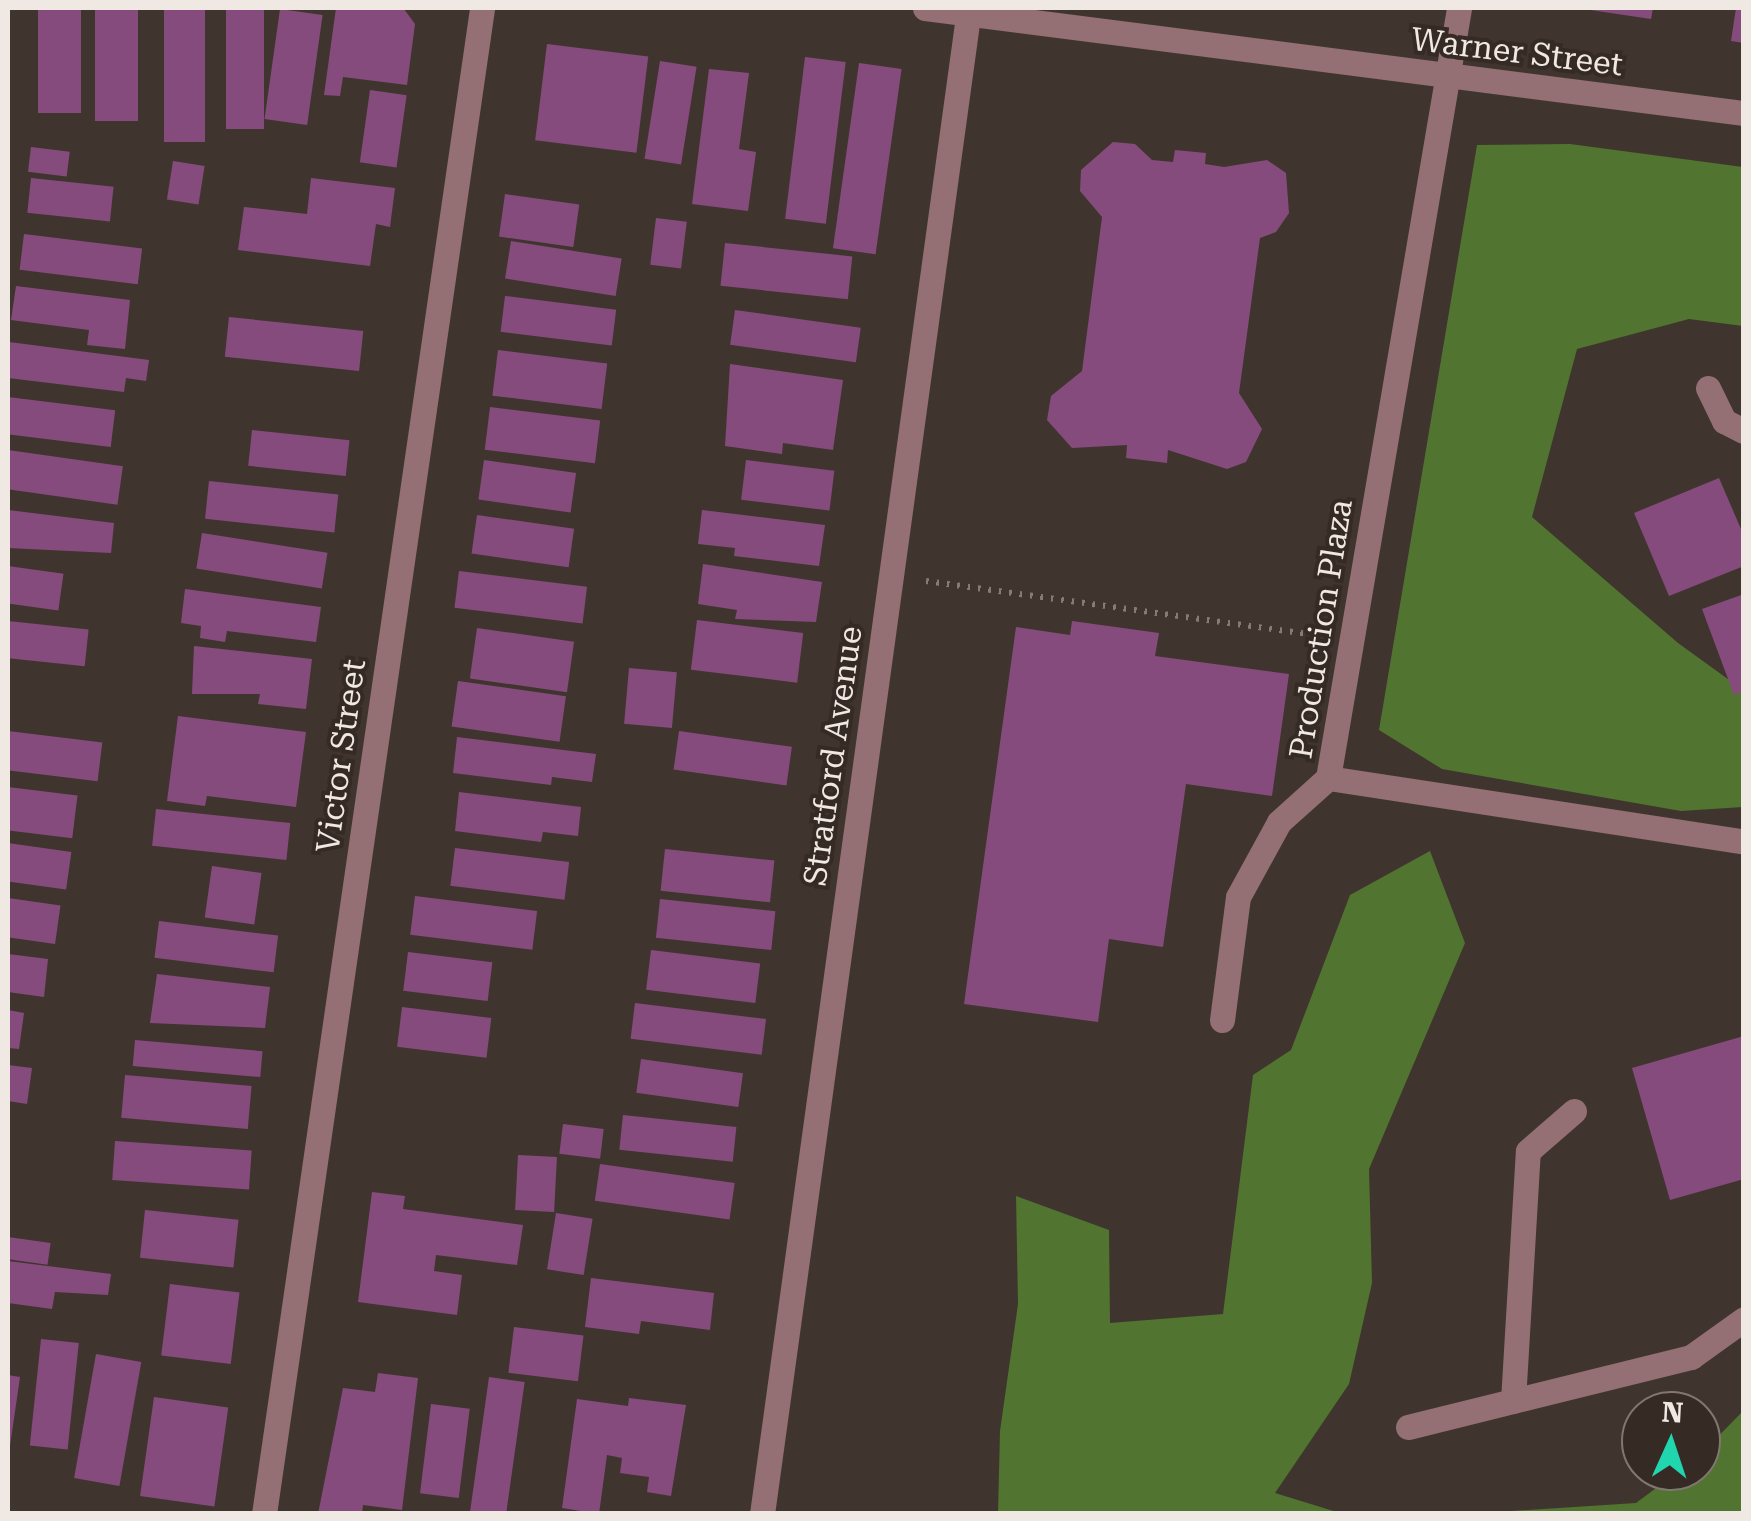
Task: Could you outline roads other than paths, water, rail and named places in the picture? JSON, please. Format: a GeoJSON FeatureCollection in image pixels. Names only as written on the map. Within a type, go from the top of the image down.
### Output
{"type":"FeatureCollection","features":[{"type":"Feature","properties":{"kind":"street","name":"Victor Street"},"geometry":{"type":"LineString","coordinates":[[264,1514],[482,8]]}},
{"type":"Feature","properties":{"kind":"street","name":"Warner Street"},"geometry":{"type":"LineString","coordinates":[[925,8],[968,10],[1744,113]]}},
{"type":"Feature","properties":{"kind":"street","name":"Production Plaza"},"geometry":{"type":"LineString","coordinates":[[1459,8],[1328,778],[1565,820],[1744,842]]}},
{"type":"Feature","properties":{"kind":"street","name":"Stratford Avenue"},"geometry":{"type":"LineString","coordinates":[[762,1514],[968,10]]}},
{"type":"Feature","properties":{"kind":"street"},"geometry":{"type":"LineString","coordinates":[[1708,388],[1724,422],[1744,431]]}},
{"type":"Feature","properties":{"kind":"street"},"geometry":{"type":"LineString","coordinates":[[1222,1020],[1238,898],[1279,822],[1328,778]]}},
{"type":"Feature","properties":{"kind":"street"},"geometry":{"type":"LineString","coordinates":[[1514,1401],[1528,1151],[1574,1111]]}},
{"type":"Feature","properties":{"kind":"street"},"geometry":{"type":"LineString","coordinates":[[1408,1427],[1691,1357],[1744,1319]]}}]}
